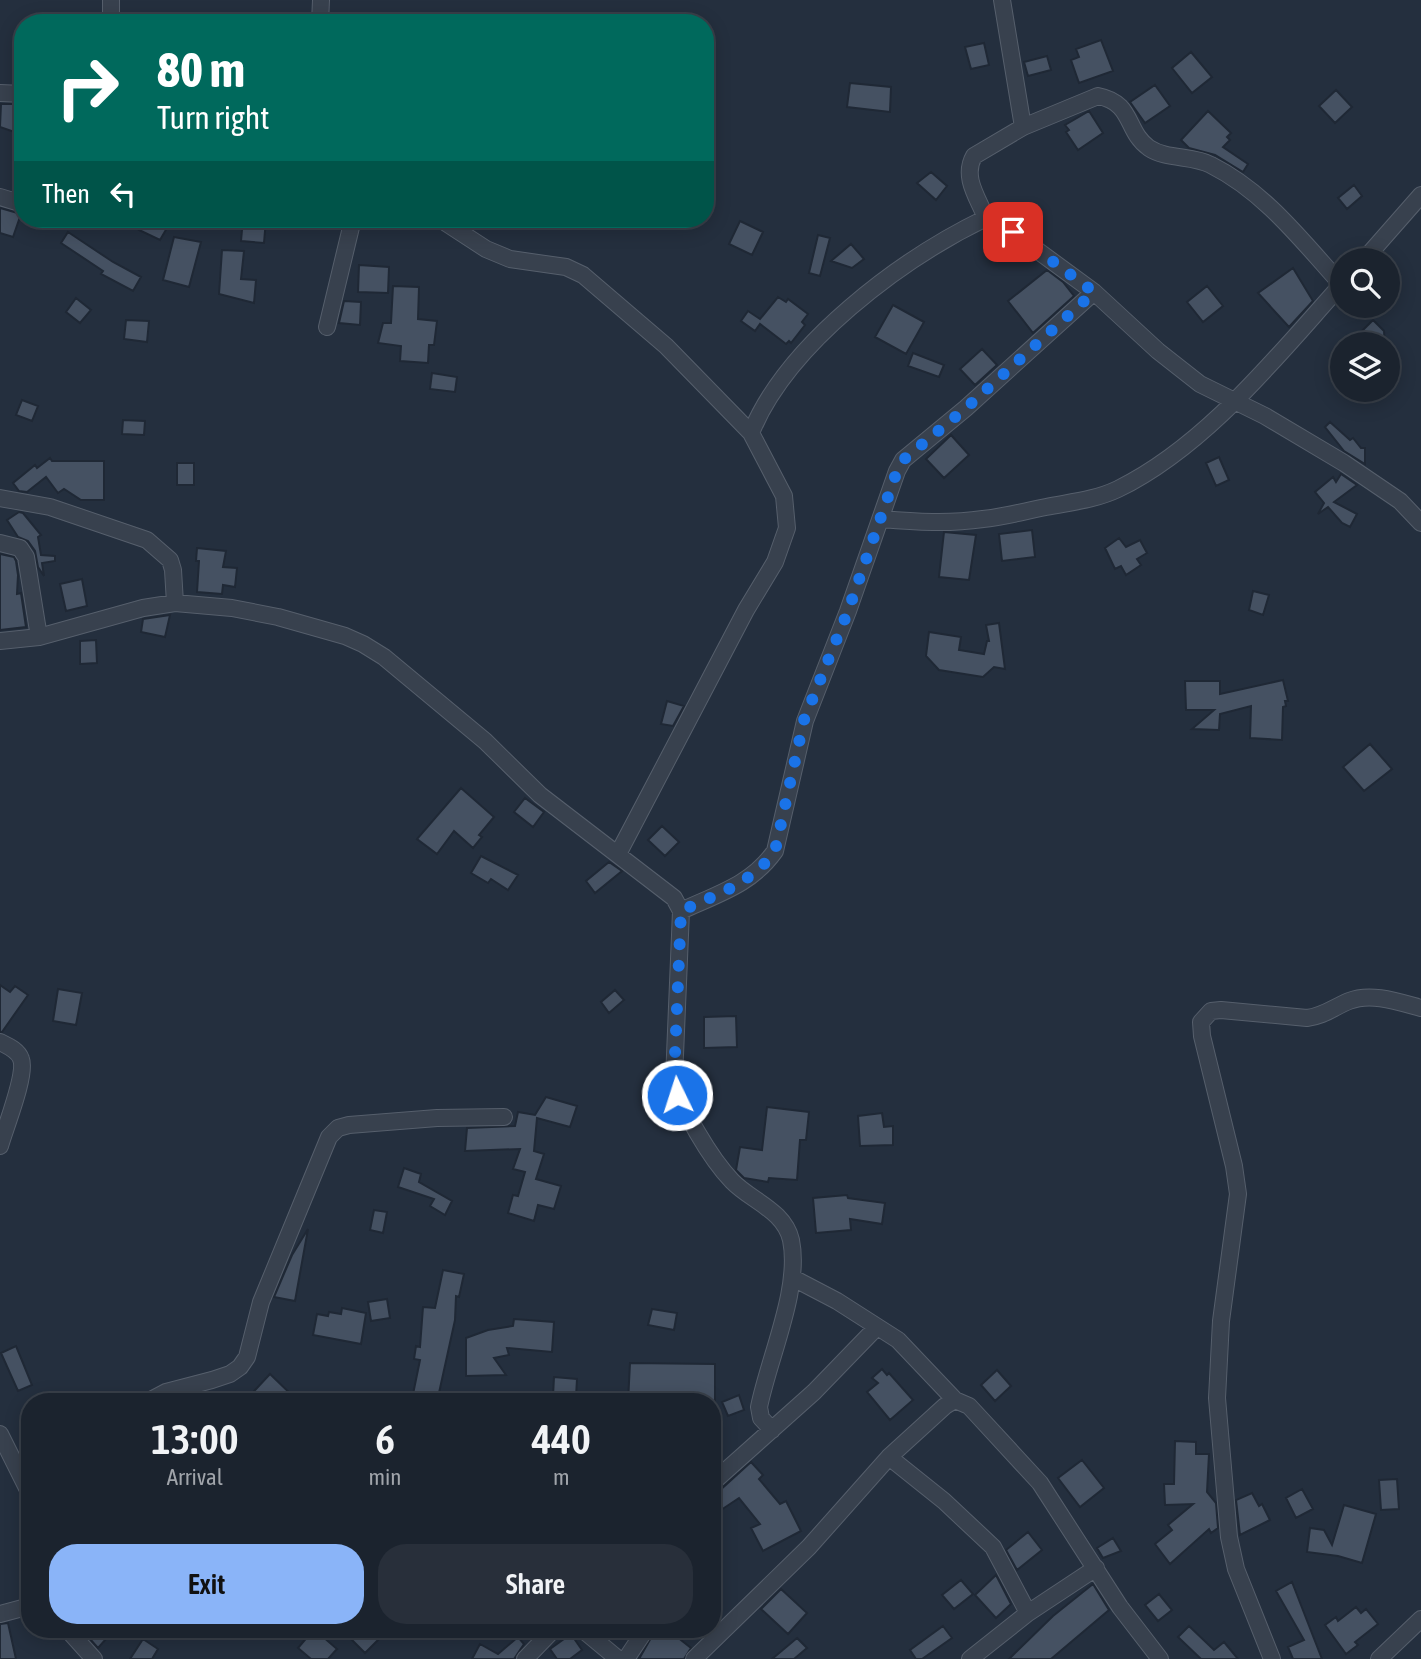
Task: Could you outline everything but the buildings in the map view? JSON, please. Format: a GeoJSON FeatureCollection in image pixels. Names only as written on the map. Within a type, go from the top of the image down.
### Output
{"type":"FeatureCollection","features":[{"type":"Feature","properties":{"kind":"street"},"geometry":{"type":"LineString","coordinates":[[1002,0],[1023,127]]}},
{"type":"Feature","properties":{"kind":"street"},"geometry":{"type":"LineString","coordinates":[[986,218],[969,178],[969,164],[974,156],[1023,127],[1098,96],[1109,98],[1118,104],[1149,148],[1167,155],[1208,163],[1233,176],[1260,197],[1330,272]]}},
{"type":"Feature","properties":{"kind":"street"},"geometry":{"type":"LineString","coordinates":[[1374,248],[1421,195]]}},
{"type":"Feature","properties":{"kind":"street"},"geometry":{"type":"LineString","coordinates":[[751,433],[760,410],[780,379],[859,298],[941,243],[986,218],[996,220],[1094,292],[1177,368],[1200,384],[1344,463],[1400,501],[1421,523]]}},
{"type":"Feature","properties":{"kind":"street"},"geometry":{"type":"LineString","coordinates":[[327,327],[351,228]]}},
{"type":"Feature","properties":{"kind":"street"},"geometry":{"type":"LineString","coordinates":[[454,228],[486,249],[510,259],[566,267],[583,275],[666,346],[751,433],[784,496],[787,528],[775,562],[746,610],[618,854]]}},
{"type":"Feature","properties":{"kind":"street"},"geometry":{"type":"LineString","coordinates":[[681,911],[746,880],[763,868],[775,851],[804,720],[903,460],[966,408],[1094,292]]}},
{"type":"Feature","properties":{"kind":"street"},"geometry":{"type":"LineString","coordinates":[[882,519],[929,523],[983,520],[1093,499],[1119,489],[1188,442],[1235,401],[1330,298]]}},
{"type":"Feature","properties":{"kind":"street"},"geometry":{"type":"LineString","coordinates":[[0,498],[50,507],[147,540],[170,560],[175,603]]}},
{"type":"Feature","properties":{"kind":"street"},"geometry":{"type":"LineString","coordinates":[[0,543],[20,548],[26,557],[39,637]]}},
{"type":"Feature","properties":{"kind":"street"},"geometry":{"type":"LineString","coordinates":[[0,641],[39,637],[144,608],[175,603],[232,608],[278,617],[345,636],[363,643],[384,657],[485,741],[540,795],[674,898],[681,911],[674,1079],[677,1095],[713,1155],[733,1182],[785,1223],[791,1240],[793,1278],[758,1407],[761,1418],[772,1430]]}},
{"type":"Feature","properties":{"kind":"street"},"geometry":{"type":"LineString","coordinates":[[1272,1659],[1236,1569],[1229,1537],[1217,1398],[1221,1321],[1238,1194],[1201,1022],[1205,1015],[1221,1010],[1307,1018],[1321,1016],[1349,1001],[1365,997],[1421,1008]]}},
{"type":"Feature","properties":{"kind":"street"},"geometry":{"type":"LineString","coordinates":[[0,1042],[10,1046],[21,1057],[23,1070],[0,1146]]}},
{"type":"Feature","properties":{"kind":"street"},"geometry":{"type":"LineString","coordinates":[[164,1393],[230,1374],[240,1367],[247,1357],[261,1302],[329,1138],[338,1128],[437,1118],[504,1117]]}},
{"type":"Feature","properties":{"kind":"street"},"geometry":{"type":"LineString","coordinates":[[793,1278],[837,1301],[898,1340],[955,1400],[969,1406],[1040,1483],[1120,1607],[1160,1659]]}},
{"type":"Feature","properties":{"kind":"street"},"geometry":{"type":"LineString","coordinates":[[721,1475],[814,1392],[876,1328]]}},
{"type":"Feature","properties":{"kind":"street"},"geometry":{"type":"LineString","coordinates":[[721,1633],[809,1547],[889,1457],[944,1406],[955,1400]]}},
{"type":"Feature","properties":{"kind":"street"},"geometry":{"type":"LineString","coordinates":[[0,1434],[21,1476]]}},
{"type":"Feature","properties":{"kind":"street"},"geometry":{"type":"LineString","coordinates":[[889,1457],[993,1547],[1028,1613]]}},
{"type":"Feature","properties":{"kind":"street"},"geometry":{"type":"LineString","coordinates":[[970,1659],[1028,1613],[1096,1568]]}},
{"type":"Feature","properties":{"kind":"street"},"geometry":{"type":"LineString","coordinates":[[0,1614],[21,1608]]}},
{"type":"Feature","properties":{"kind":"street"},"geometry":{"type":"LineString","coordinates":[[1379,1659],[1421,1619]]}},
{"type":"Feature","properties":{"kind":"street"},"geometry":{"type":"LineString","coordinates":[[75,1638],[94,1659]]}},
{"type":"Feature","properties":{"kind":"street"},"geometry":{"type":"LineString","coordinates":[[525,1659],[545,1638]]}},
{"type":"Feature","properties":{"kind":"street"},"geometry":{"type":"LineString","coordinates":[[593,1638],[618,1659]]}},
{"type":"Feature","properties":{"kind":"street"},"geometry":{"type":"LineString","coordinates":[[626,1659],[640,1638]]}},
{"type":"Feature","properties":{"kind":"street"},"geometry":{"type":"LineString","coordinates":[[694,1659],[716,1638]]}},
{"type":"Feature","properties":{"kind":"route"},"geometry":{"type":"LineString","coordinates":[[677,1095],[674,1079],[681,911],[746,880],[763,868],[775,851],[804,720],[848,611],[897,471],[903,460],[966,408],[1094,292],[1013,232]]}}]}
